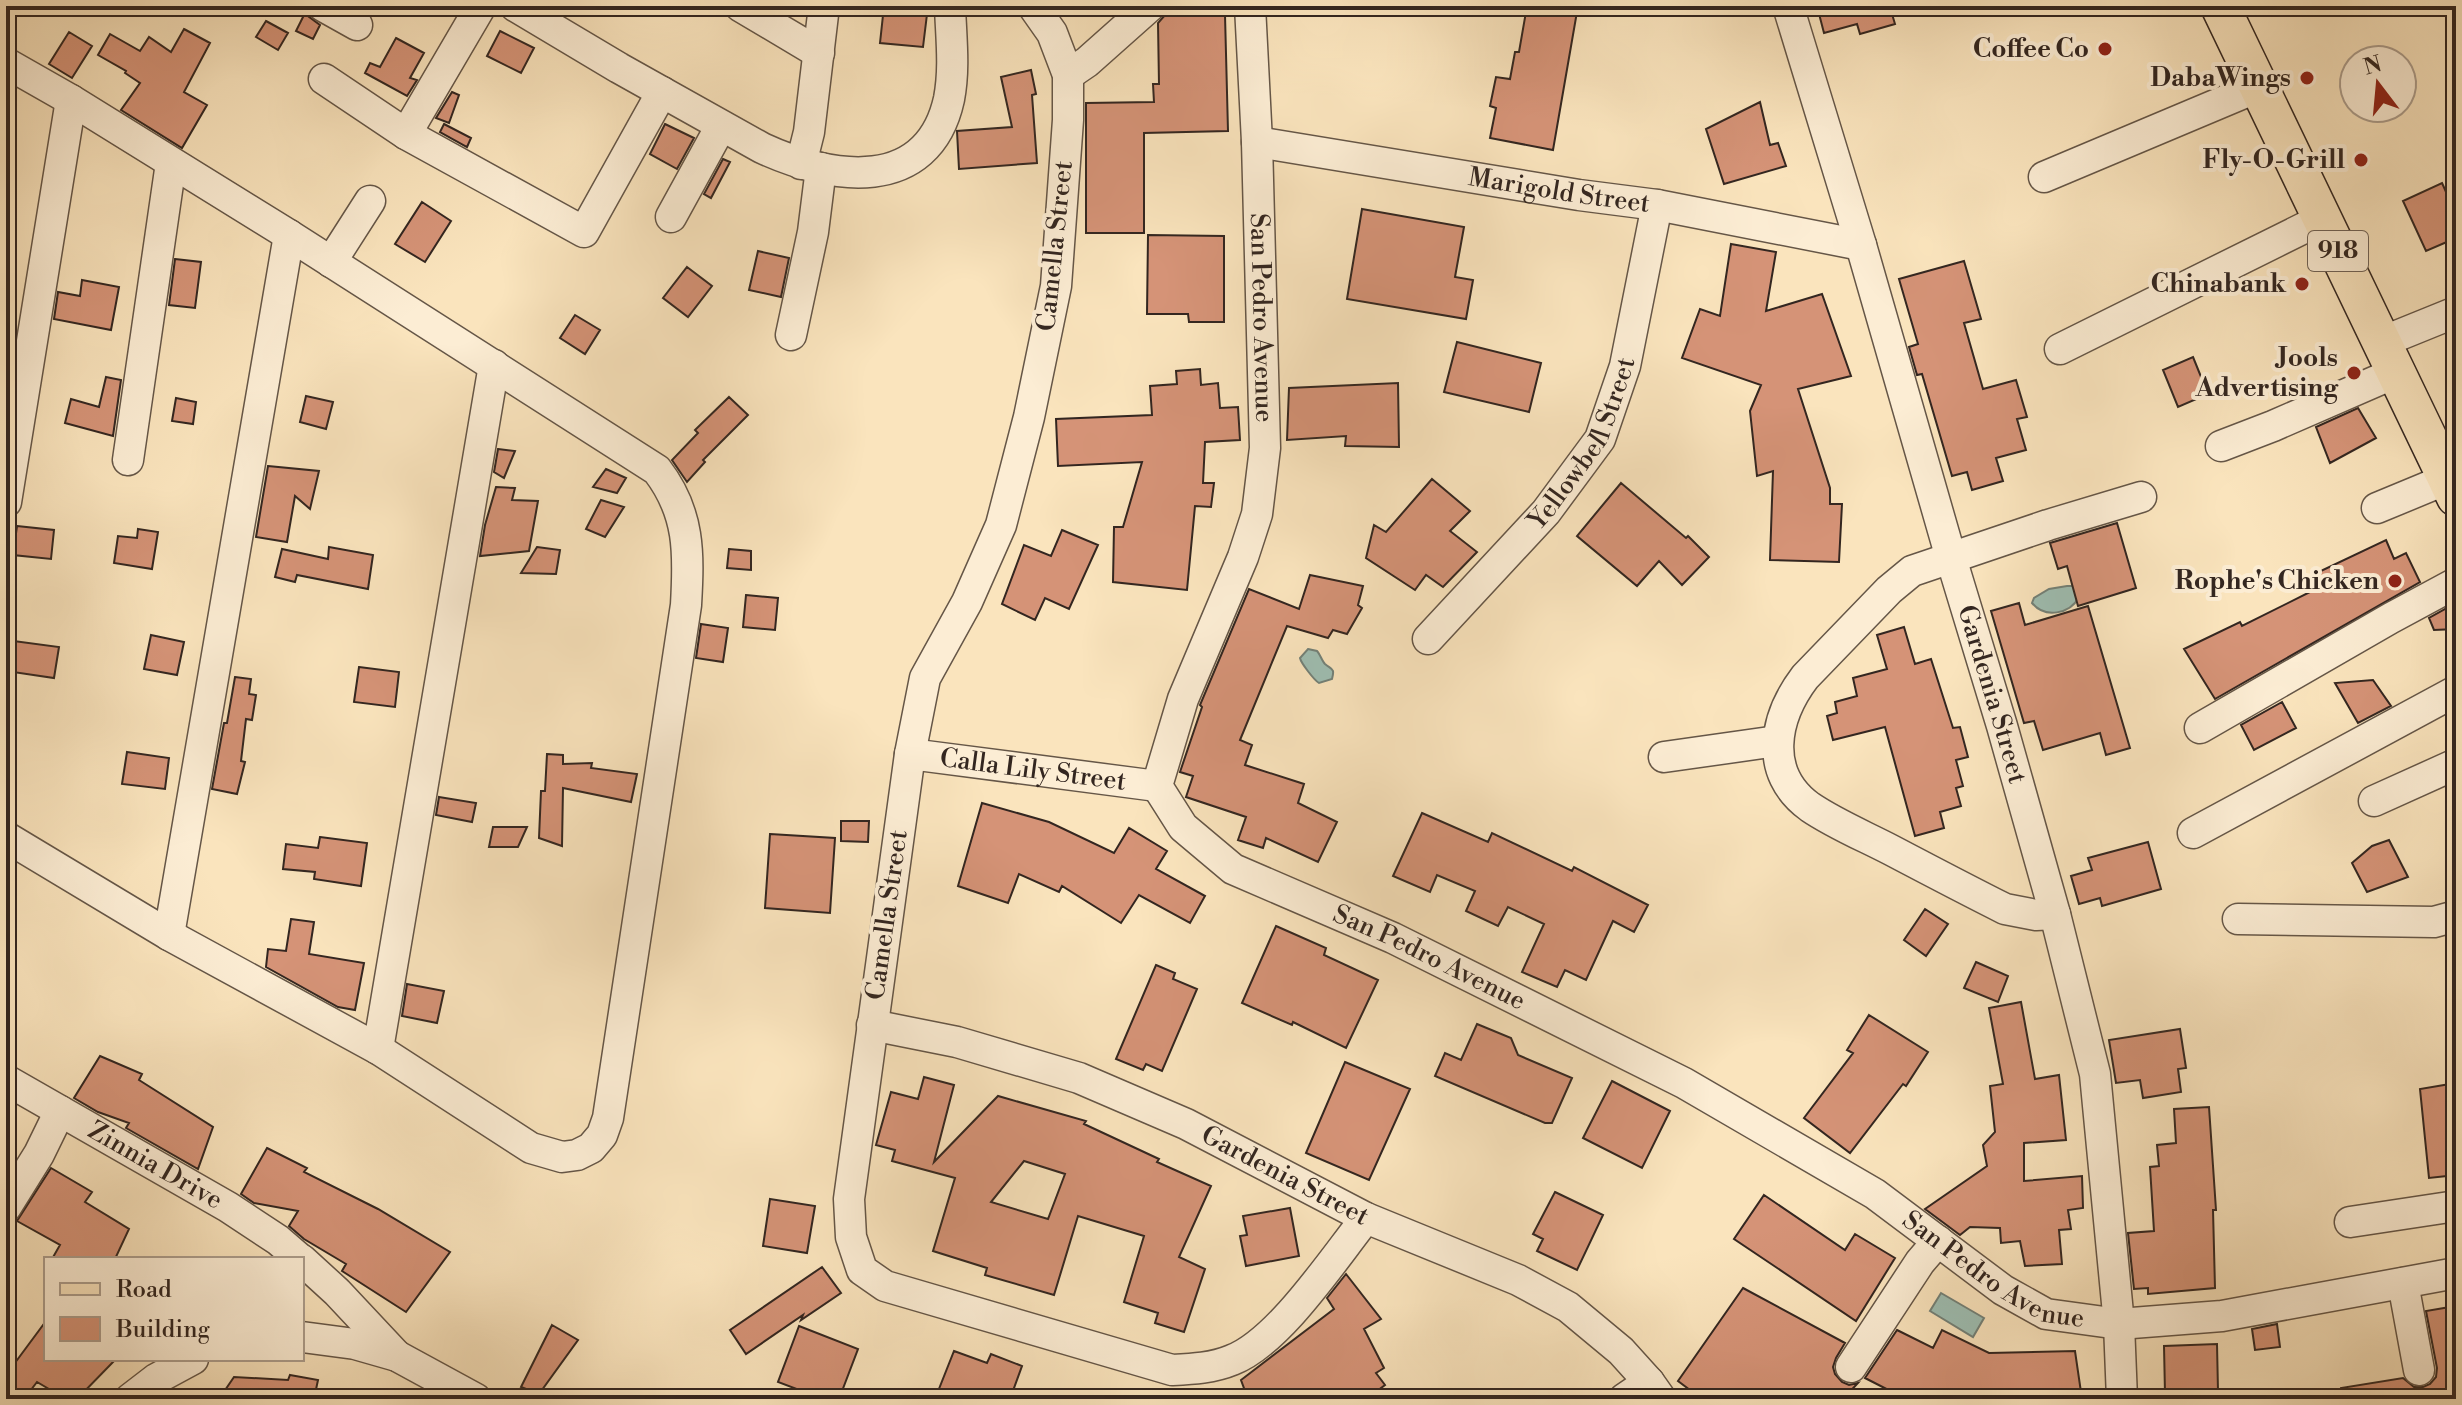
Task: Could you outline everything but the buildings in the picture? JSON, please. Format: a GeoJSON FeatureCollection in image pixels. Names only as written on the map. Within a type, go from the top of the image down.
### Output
{"type":"FeatureCollection","features":[{"type":"Feature","properties":{"kind":"main road","name":"918"},"geometry":{"type":"LineString","coordinates":[[2220,6],[2452,488]]}},
{"type":"Feature","properties":{"kind":"street"},"geometry":{"type":"LineString","coordinates":[[323,6],[357,25]]}},
{"type":"Feature","properties":{"kind":"street"},"geometry":{"type":"LineString","coordinates":[[406,134],[481,6]]}},
{"type":"Feature","properties":{"kind":"street"},"geometry":{"type":"LineString","coordinates":[[515,6],[762,148],[811,166],[874,173],[893,169],[914,158],[932,140],[948,101],[953,71],[950,6]]}},
{"type":"Feature","properties":{"kind":"street"},"geometry":{"type":"LineString","coordinates":[[740,6],[819,53]]}},
{"type":"Feature","properties":{"kind":"street"},"geometry":{"type":"LineString","coordinates":[[791,335],[813,232],[809,132],[824,6]]}},
{"type":"Feature","properties":{"kind":"street","name":"Camella Street"},"geometry":{"type":"LineString","coordinates":[[1033,6],[1052,33],[1068,75],[1068,120],[1056,286],[1029,417],[1001,525],[967,602],[925,678],[910,754],[872,1025],[849,1199],[851,1237],[862,1270],[885,1286],[1172,1370],[1204,1368],[1235,1359],[1275,1332],[1366,1218]]}},
{"type":"Feature","properties":{"kind":"street"},"geometry":{"type":"LineString","coordinates":[[1068,75],[1150,6]]}},
{"type":"Feature","properties":{"kind":"street","name":"San Pedro Avenue"},"geometry":{"type":"LineString","coordinates":[[1250,6],[1265,448],[1257,514],[1243,557],[1183,699],[1157,786],[1183,827],[1233,869],[1393,938],[1684,1083],[1875,1194],[2003,1290],[2046,1314],[2119,1324],[2222,1316],[2456,1273]]}},
{"type":"Feature","properties":{"kind":"street","name":"Gardenia Street"},"geometry":{"type":"LineString","coordinates":[[1788,6],[2002,726],[2055,914],[2095,1074],[2119,1324],[2122,1399]]}},
{"type":"Feature","properties":{"kind":"street"},"geometry":{"type":"LineString","coordinates":[[6,63],[289,235],[657,470],[671,489],[680,510],[688,569],[686,605],[608,1118],[602,1135],[591,1148],[577,1155],[562,1157],[531,1148],[378,1049],[169,935],[6,837]]}},
{"type":"Feature","properties":{"kind":"street"},"geometry":{"type":"LineString","coordinates":[[324,79],[406,134],[584,232],[662,92]]}},
{"type":"Feature","properties":{"kind":"street"},"geometry":{"type":"LineString","coordinates":[[2044,177],[2258,87]]}},
{"type":"Feature","properties":{"kind":"street"},"geometry":{"type":"LineString","coordinates":[[6,502],[71,100]]}},
{"type":"Feature","properties":{"kind":"street"},"geometry":{"type":"LineString","coordinates":[[671,217],[721,126]]}},
{"type":"Feature","properties":{"kind":"street","name":"Marigold Street"},"geometry":{"type":"LineString","coordinates":[[1257,142],[1657,205],[1861,245]]}},
{"type":"Feature","properties":{"kind":"street"},"geometry":{"type":"LineString","coordinates":[[128,460],[171,163]]}},
{"type":"Feature","properties":{"kind":"street"},"geometry":{"type":"LineString","coordinates":[[331,262],[370,201]]}},
{"type":"Feature","properties":{"kind":"street","name":"Yellowbell Street"},"geometry":{"type":"LineString","coordinates":[[1428,639],[1546,512],[1600,439],[1625,366],[1657,205]]}},
{"type":"Feature","properties":{"kind":"street"},"geometry":{"type":"LineString","coordinates":[[2060,349],[2322,219]]}},
{"type":"Feature","properties":{"kind":"street"},"geometry":{"type":"LineString","coordinates":[[169,935],[289,235]]}},
{"type":"Feature","properties":{"kind":"street"},"geometry":{"type":"LineString","coordinates":[[2221,446],[2273,426],[2390,357],[2456,312]]}},
{"type":"Feature","properties":{"kind":"street"},"geometry":{"type":"LineString","coordinates":[[378,1049],[494,365]]}},
{"type":"Feature","properties":{"kind":"street"},"geometry":{"type":"LineString","coordinates":[[2377,508],[2452,488]]}},
{"type":"Feature","properties":{"kind":"street"},"geometry":{"type":"LineString","coordinates":[[2055,914],[2020,913],[2005,909],[1809,806],[1785,778],[1779,760],[1777,741],[1781,720],[1795,690],[1815,666],[1912,571],[2141,497]]}},
{"type":"Feature","properties":{"kind":"street"},"geometry":{"type":"LineString","coordinates":[[2200,728],[2456,583]]}},
{"type":"Feature","properties":{"kind":"street"},"geometry":{"type":"LineString","coordinates":[[2193,833],[2456,691]]}},
{"type":"Feature","properties":{"kind":"street"},"geometry":{"type":"LineString","coordinates":[[1664,757],[1777,741]]}},
{"type":"Feature","properties":{"kind":"street","name":"Calla Lily Street"},"geometry":{"type":"LineString","coordinates":[[910,754],[1157,786]]}},
{"type":"Feature","properties":{"kind":"street"},"geometry":{"type":"LineString","coordinates":[[2374,801],[2456,764]]}},
{"type":"Feature","properties":{"kind":"street"},"geometry":{"type":"LineString","coordinates":[[2238,919],[2434,922],[2456,916]]}},
{"type":"Feature","properties":{"kind":"street","name":"Gardenia Street"},"geometry":{"type":"LineString","coordinates":[[872,1025],[957,1042],[1079,1078],[1186,1124],[1366,1218],[1518,1280],[1568,1307],[1621,1351],[1655,1390]]}},
{"type":"Feature","properties":{"kind":"street","name":"Zinnia Drive"},"geometry":{"type":"LineString","coordinates":[[6,1080],[258,1226],[297,1257]]}},
{"type":"Feature","properties":{"kind":"street"},"geometry":{"type":"LineString","coordinates":[[6,1207],[39,1154],[60,1111]]}},
{"type":"Feature","properties":{"kind":"street"},"geometry":{"type":"LineString","coordinates":[[2350,1222],[2456,1206]]}},
{"type":"Feature","properties":{"kind":"street"},"geometry":{"type":"LineString","coordinates":[[1851,1367],[1920,1262],[1938,1241]]}},
{"type":"Feature","properties":{"kind":"street","name":"Zinnia Drive"},"geometry":{"type":"LineString","coordinates":[[304,1263],[337,1292],[397,1356]]}},
{"type":"Feature","properties":{"kind":"street"},"geometry":{"type":"LineString","coordinates":[[2403,1283],[2419,1370]]}},
{"type":"Feature","properties":{"kind":"street"},"geometry":{"type":"LineString","coordinates":[[304,1337],[355,1344],[397,1356],[476,1399]]}},
{"type":"Feature","properties":{"kind":"street"},"geometry":{"type":"LineString","coordinates":[[130,1399],[156,1379],[189,1361]]}},
{"type":"Feature","properties":{"kind":"street"},"geometry":{"type":"LineString","coordinates":[[1624,1399],[1655,1390]]}},
{"type":"Feature","properties":{"kind":"shaded area"},"geometry":{"type":"Polygon","coordinates":[[[2074,586],[2079,597],[2064,611],[2050,613],[2032,603],[2034,598],[2049,589],[2074,586]]]}},
{"type":"Feature","properties":{"kind":"shaded area"},"geometry":{"type":"Polygon","coordinates":[[[1308,649],[1317,651],[1332,670],[1332,679],[1319,683],[1311,675],[1300,658],[1308,649]]]}},
{"type":"Feature","properties":{"kind":"shaded area"},"geometry":{"type":"Polygon","coordinates":[[[1941,1293],[1984,1318],[1973,1337],[1930,1311],[1941,1293]]]}},
{"type":"Feature","properties":{"kind":"place","name":"Coffee Co"},"geometry":{"type":"Point","coordinates":[2105,49]}},
{"type":"Feature","properties":{"kind":"place","name":"DabaWings"},"geometry":{"type":"Point","coordinates":[2307,78]}},
{"type":"Feature","properties":{"kind":"place","name":"Fly-O-Grill"},"geometry":{"type":"Point","coordinates":[2361,160]}},
{"type":"Feature","properties":{"kind":"place","name":"Chinabank"},"geometry":{"type":"Point","coordinates":[2302,284]}},
{"type":"Feature","properties":{"kind":"place","name":"Jools Advertising"},"geometry":{"type":"Point","coordinates":[2354,373]}},
{"type":"Feature","properties":{"kind":"place","name":"Rophe's Chicken"},"geometry":{"type":"Point","coordinates":[2395,581]}}]}
